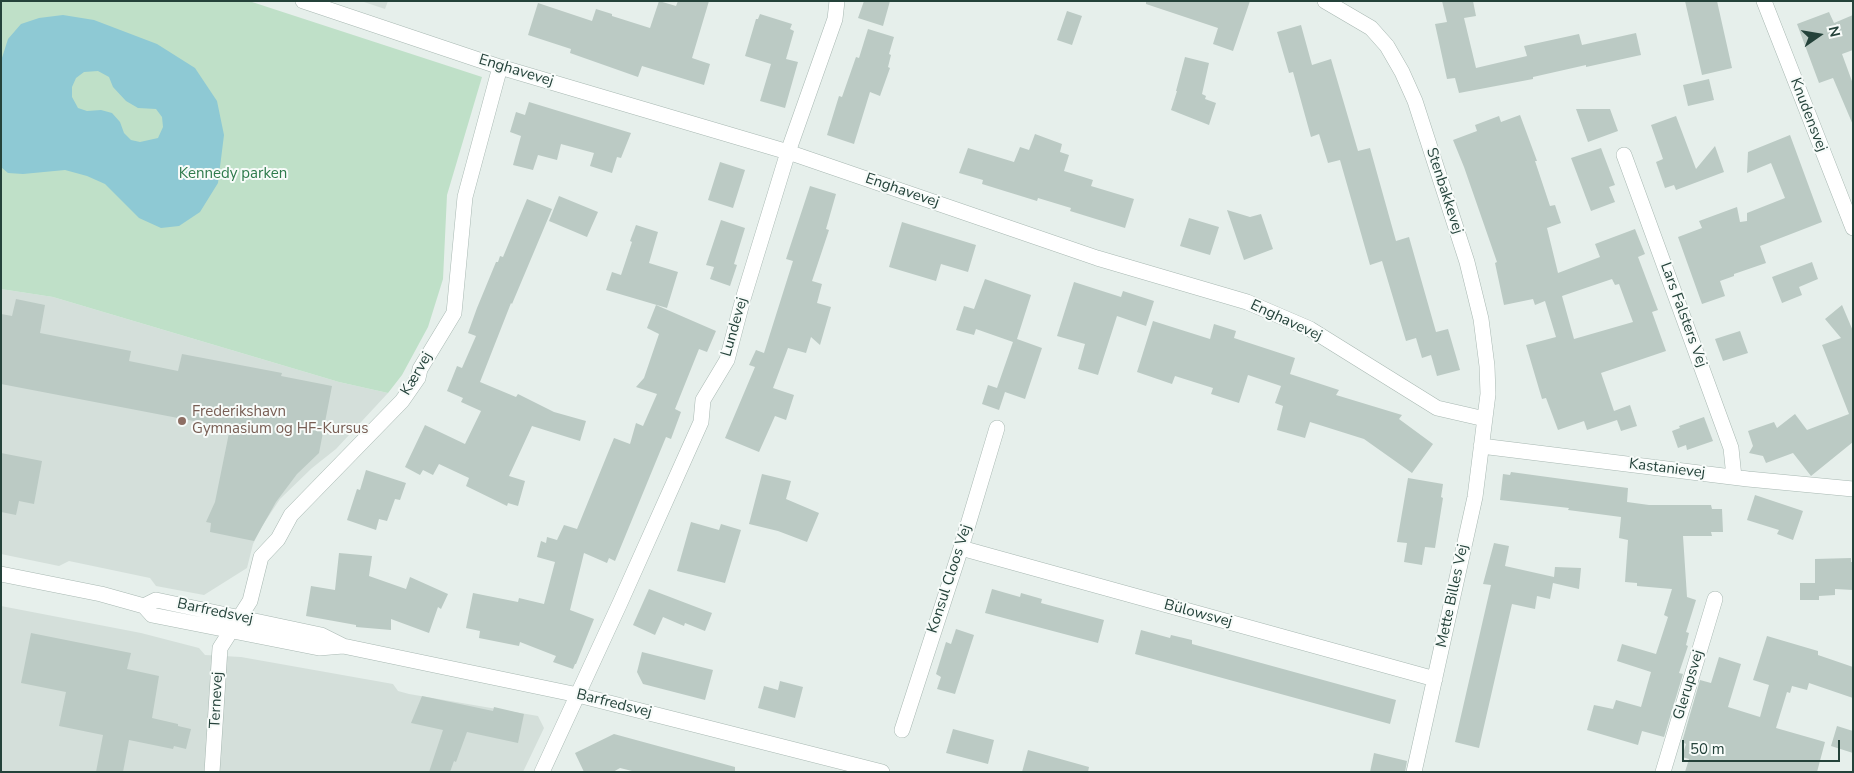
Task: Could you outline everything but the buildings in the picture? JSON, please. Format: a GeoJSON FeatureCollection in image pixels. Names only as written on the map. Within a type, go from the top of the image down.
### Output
{"type":"FeatureCollection","features":[{"type":"Feature","properties":{"kind":"street","name":"Enghavevej"},"geometry":{"type":"LineString","coordinates":[[303,1],[500,67],[788,152],[1097,258],[1247,302],[1310,329],[1437,408],[1485,419]]}},
{"type":"Feature","properties":{"kind":"street","name":"Lundevej"},"geometry":{"type":"LineString","coordinates":[[542,772],[701,422],[703,400],[727,360],[743,298],[788,152],[835,19],[836,1]]}},
{"type":"Feature","properties":{"kind":"street","name":"Stenbakkevej"},"geometry":{"type":"LineString","coordinates":[[1325,1],[1372,28],[1387,46],[1402,72],[1415,101],[1467,262],[1481,319],[1487,366],[1488,394],[1485,419]]}},
{"type":"Feature","properties":{"kind":"street","name":"Knudensvej"},"geometry":{"type":"LineString","coordinates":[[1764,1],[1853,228]]}},
{"type":"Feature","properties":{"kind":"street","name":"Kærvej"},"geometry":{"type":"LineString","coordinates":[[231,631],[250,601],[261,557],[278,539],[291,514],[402,401],[418,378],[420,369],[454,313],[465,197],[500,67]]}},
{"type":"Feature","properties":{"kind":"street","name":"Lars Falsters Vej"},"geometry":{"type":"LineString","coordinates":[[1624,155],[1731,448],[1734,477]]}},
{"type":"Feature","properties":{"kind":"street","name":"Mette Billes Vej"},"geometry":{"type":"LineString","coordinates":[[1414,772],[1475,497],[1485,419]]}},
{"type":"Feature","properties":{"kind":"street","name":"Konsul Cloos Vej"},"geometry":{"type":"LineString","coordinates":[[902,730],[961,548],[997,428]]}},
{"type":"Feature","properties":{"kind":"street","name":"Kastanievej"},"geometry":{"type":"LineString","coordinates":[[1482,446],[1734,477],[1853,489]]}},
{"type":"Feature","properties":{"kind":"street","name":"Bülowsvej"},"geometry":{"type":"LineString","coordinates":[[961,548],[1435,679]]}},
{"type":"Feature","properties":{"kind":"street","name":"Barfredsvej"},"geometry":{"type":"LineString","coordinates":[[1,574],[101,594],[144,606],[152,615],[319,648],[343,646]]}},
{"type":"Feature","properties":{"kind":"street","name":"Glerupsvej"},"geometry":{"type":"LineString","coordinates":[[1663,772],[1715,599]]}},
{"type":"Feature","properties":{"kind":"street","name":"Barfredsvej"},"geometry":{"type":"LineString","coordinates":[[144,606],[156,600],[321,635],[343,646],[578,696],[882,772]]}},
{"type":"Feature","properties":{"kind":"street","name":"Ternevej"},"geometry":{"type":"LineString","coordinates":[[212,772],[220,648],[231,631]]}},
{"type":"Feature","properties":{"kind":"shaded area"},"geometry":{"type":"Polygon","coordinates":[[[361,1],[388,1],[385,9],[361,1]]]}},
{"type":"Feature","properties":{"kind":"shaded area","name":"Frederikshavn Gymnasium og HF-Kursus"},"geometry":{"type":"Polygon","coordinates":[[[1,289],[53,297],[339,382],[388,393],[336,449],[312,468],[280,499],[262,526],[253,544],[247,568],[204,595],[156,586],[150,578],[69,561],[59,566],[1,554],[1,289]]]}},
{"type":"Feature","properties":{"kind":"shaded area"},"geometry":{"type":"Polygon","coordinates":[[[1,606],[141,633],[199,648],[205,655],[241,657],[393,684],[398,691],[409,694],[538,716],[544,728],[523,772],[1,772],[1,606]]]}},
{"type":"Feature","properties":{"kind":"green space","name":"Kennedy parken"},"geometry":{"type":"Polygon","coordinates":[[[1,1],[249,1],[482,77],[447,195],[443,279],[428,327],[402,375],[388,393],[339,382],[53,297],[1,289],[1,1]]]}},
{"type":"Feature","properties":{"kind":"water"},"geometry":{"type":"Polygon","coordinates":[[[63,15],[94,20],[157,44],[195,68],[217,101],[224,135],[218,183],[200,212],[179,226],[161,228],[139,218],[105,184],[87,176],[65,170],[23,174],[8,173],[1,167],[1,61],[8,39],[21,24],[39,18],[63,15]],[[98,71],[84,72],[76,78],[72,87],[72,97],[78,108],[87,111],[101,110],[112,113],[120,122],[124,133],[131,140],[140,142],[158,138],[163,127],[162,117],[156,109],[138,108],[126,101],[113,87],[109,77],[98,71]]]}},
{"type":"Feature","properties":{"kind":"place","name":"Frederikshavn Gymnasium og HF-Kursus"},"geometry":{"type":"Point","coordinates":[182,421]}}]}
